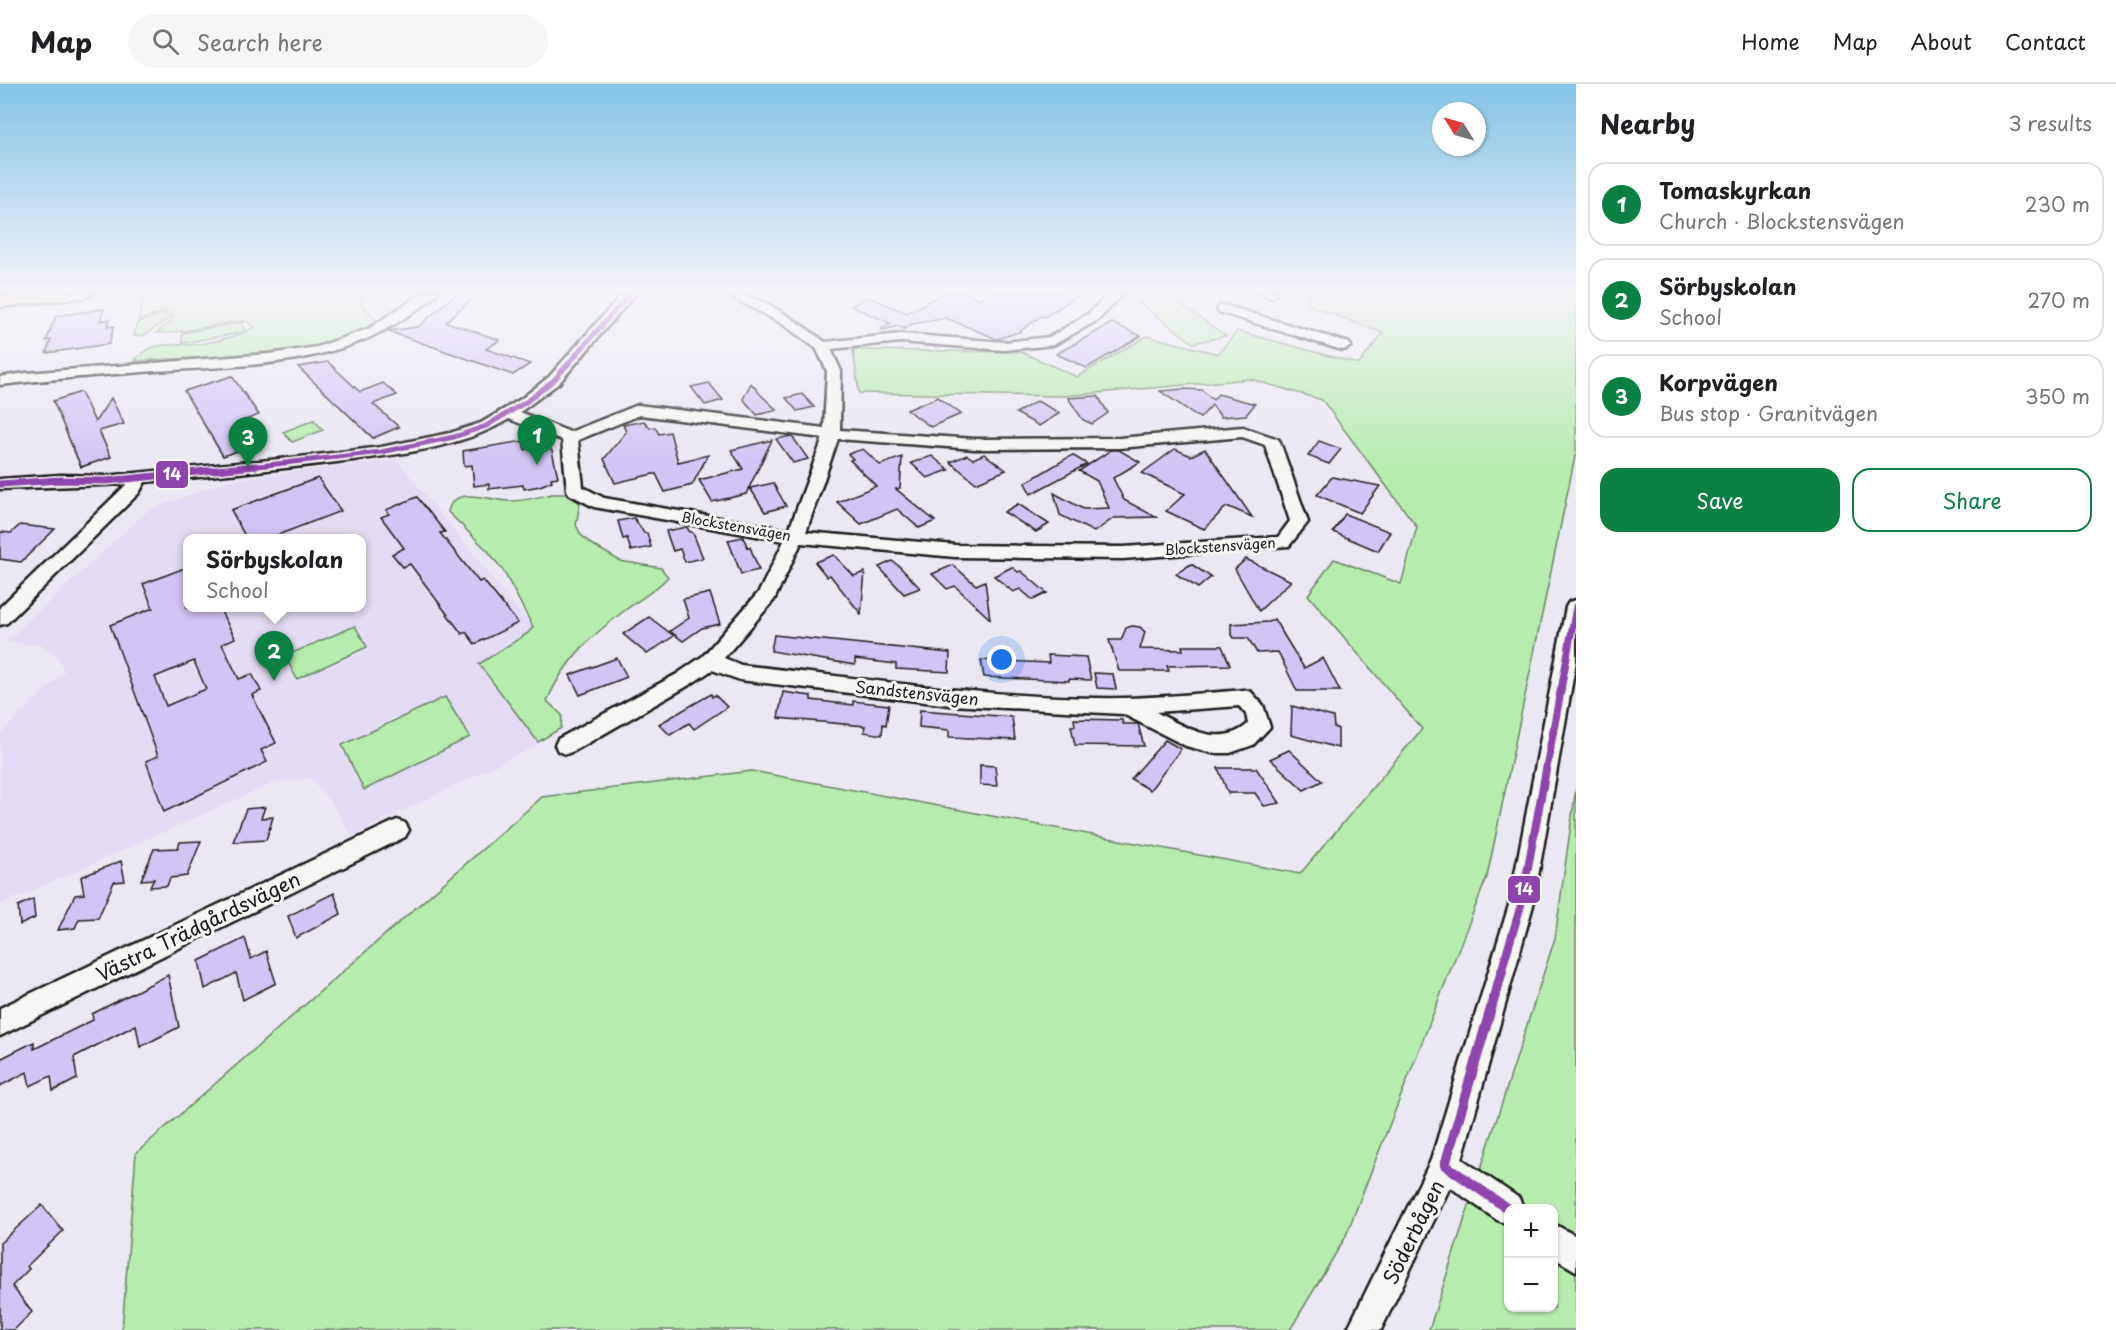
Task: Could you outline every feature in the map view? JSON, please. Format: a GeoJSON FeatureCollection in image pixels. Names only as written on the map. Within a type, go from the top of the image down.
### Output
{"type":"FeatureCollection","features":[{"type":"Feature","properties":{"kind":"street"},"geometry":{"type":"LineString","coordinates":[[0,381],[66,373],[278,358],[317,350]]}},
{"type":"Feature","properties":{"kind":"street"},"geometry":{"type":"LineString","coordinates":[[0,484],[139,478],[300,462],[413,446],[454,437],[486,426],[508,413],[554,381],[581,350]]}},
{"type":"Feature","properties":{"kind":"street"},"geometry":{"type":"LineString","coordinates":[[566,745],[684,679],[710,661],[767,595],[795,537],[832,434],[834,371],[824,350]]}},
{"type":"Feature","properties":{"kind":"street","name":"Blockstensvägen"},"geometry":{"type":"LineString","coordinates":[[638,410],[832,434],[986,444],[1119,443],[1244,432],[1272,442],[1299,522],[1283,542],[1123,554],[955,551],[795,537],[600,502],[575,490],[570,438],[638,410]]}},
{"type":"Feature","properties":{"kind":"street"},"geometry":{"type":"LineString","coordinates":[[508,413],[570,438]]}},
{"type":"Feature","properties":{"kind":"street"},"geometry":{"type":"LineString","coordinates":[[0,618],[133,489],[139,478]]}},
{"type":"Feature","properties":{"kind":"street","name":"Söderbågen"},"geometry":{"type":"LineString","coordinates":[[1365,1330],[1445,1166],[1521,905],[1576,607]]}},
{"type":"Feature","properties":{"kind":"street","name":"Sandstensvägen"},"geometry":{"type":"LineString","coordinates":[[710,661],[740,672],[950,697],[1126,706],[1244,698],[1256,711],[1259,727],[1251,738],[1235,745],[1214,745],[1183,735],[1126,706]]}},
{"type":"Feature","properties":{"kind":"street","name":"Västra Trädgårdsvägen"},"geometry":{"type":"LineString","coordinates":[[0,1022],[396,830]]}},
{"type":"Feature","properties":{"kind":"street"},"geometry":{"type":"LineString","coordinates":[[1445,1166],[1504,1206]]}},
{"type":"Feature","properties":{"kind":"street"},"geometry":{"type":"LineString","coordinates":[[1558,1243],[1576,1255]]}},
{"type":"Feature","properties":{"kind":"shaded area"},"geometry":{"type":"Polygon","coordinates":[[[396,459],[533,628],[479,664],[539,744],[352,836],[332,804],[311,778],[273,783],[0,905],[0,734],[64,672],[59,658],[41,645],[6,642],[147,511],[230,480],[396,459]]]}},
{"type":"Feature","properties":{"kind":"green space"},"geometry":{"type":"Polygon","coordinates":[[[146,350],[288,350],[229,355],[227,360],[203,363],[206,357],[135,361],[146,350]]]}},
{"type":"Feature","properties":{"kind":"green space"},"geometry":{"type":"Polygon","coordinates":[[[853,350],[1021,352],[1077,377],[1123,350],[1203,350],[1218,354],[1221,350],[1308,350],[1359,364],[1370,350],[1576,350],[1576,452],[1487,877],[1345,1238],[1290,1330],[122,1330],[136,1153],[542,797],[752,771],[1300,874],[1422,729],[1308,595],[1334,559],[1401,584],[1417,527],[1322,400],[1250,379],[1064,396],[859,393],[853,350]]]}},
{"type":"Feature","properties":{"kind":"green space"},"geometry":{"type":"Polygon","coordinates":[[[314,420],[323,430],[292,442],[283,432],[314,420]]]}},
{"type":"Feature","properties":{"kind":"green space"},"geometry":{"type":"Polygon","coordinates":[[[566,494],[580,503],[576,525],[581,535],[591,544],[620,561],[661,568],[668,577],[591,638],[571,660],[547,701],[562,715],[561,728],[538,742],[479,664],[528,633],[533,627],[504,572],[488,551],[448,512],[451,503],[465,496],[510,501],[566,494]]]}},
{"type":"Feature","properties":{"kind":"green space"},"geometry":{"type":"Polygon","coordinates":[[[355,626],[367,647],[297,679],[285,656],[355,626]]]}},
{"type":"Feature","properties":{"kind":"green space"},"geometry":{"type":"Polygon","coordinates":[[[445,697],[470,737],[364,790],[342,745],[445,697]]]}},
{"type":"Feature","properties":{"kind":"green space"},"geometry":{"type":"Polygon","coordinates":[[[1576,788],[1576,1330],[1429,1330],[1555,938],[1576,788]]]}},
{"type":"Feature","properties":{"kind":"building"},"geometry":{"type":"Polygon","coordinates":[[[47,350],[66,350],[46,353],[47,350]]]}},
{"type":"Feature","properties":{"kind":"building"},"geometry":{"type":"Polygon","coordinates":[[[442,350],[489,350],[530,364],[513,375],[442,350]]]}},
{"type":"Feature","properties":{"kind":"building"},"geometry":{"type":"Polygon","coordinates":[[[1063,350],[1117,350],[1087,368],[1056,354],[1063,350]]]}},
{"type":"Feature","properties":{"kind":"building"},"geometry":{"type":"Polygon","coordinates":[[[328,362],[360,392],[383,383],[397,395],[373,404],[399,427],[373,438],[298,367],[328,362]]]}},
{"type":"Feature","properties":{"kind":"building"},"geometry":{"type":"Polygon","coordinates":[[[232,376],[259,415],[237,423],[252,446],[223,456],[184,391],[232,376]]]}},
{"type":"Feature","properties":{"kind":"building"},"geometry":{"type":"Polygon","coordinates":[[[709,383],[723,400],[705,405],[691,387],[709,383]]]}},
{"type":"Feature","properties":{"kind":"building"},"geometry":{"type":"Polygon","coordinates":[[[751,383],[777,410],[757,415],[743,399],[751,383]]]}},
{"type":"Feature","properties":{"kind":"building"},"geometry":{"type":"Polygon","coordinates":[[[1202,390],[1213,400],[1218,394],[1255,404],[1246,415],[1221,417],[1212,405],[1200,418],[1160,391],[1202,390]]]}},
{"type":"Feature","properties":{"kind":"building"},"geometry":{"type":"Polygon","coordinates":[[[81,392],[95,422],[111,398],[124,424],[99,431],[111,457],[81,467],[53,401],[81,392]]]}},
{"type":"Feature","properties":{"kind":"building"},"geometry":{"type":"Polygon","coordinates":[[[802,394],[814,407],[797,411],[786,398],[802,394]]]}},
{"type":"Feature","properties":{"kind":"building"},"geometry":{"type":"Polygon","coordinates":[[[1098,396],[1108,413],[1092,424],[1083,420],[1068,398],[1098,396]]]}},
{"type":"Feature","properties":{"kind":"building"},"geometry":{"type":"Polygon","coordinates":[[[938,397],[961,414],[931,427],[907,410],[938,397]]]}},
{"type":"Feature","properties":{"kind":"building"},"geometry":{"type":"Polygon","coordinates":[[[1037,401],[1060,413],[1039,426],[1016,413],[1037,401]]]}},
{"type":"Feature","properties":{"kind":"building"},"geometry":{"type":"Polygon","coordinates":[[[644,421],[650,428],[655,427],[659,434],[670,432],[678,462],[708,455],[692,485],[665,492],[656,474],[615,483],[604,459],[626,432],[623,425],[644,421]]]}},
{"type":"Feature","properties":{"kind":"building"},"geometry":{"type":"Polygon","coordinates":[[[792,436],[808,459],[793,463],[776,439],[792,436]]]}},
{"type":"Feature","properties":{"kind":"building"},"geometry":{"type":"Polygon","coordinates":[[[772,440],[746,494],[712,502],[699,480],[743,469],[731,450],[772,440]]]}},
{"type":"Feature","properties":{"kind":"building"},"geometry":{"type":"Polygon","coordinates":[[[523,441],[525,450],[543,443],[552,451],[558,477],[551,478],[552,481],[540,486],[524,489],[523,485],[489,489],[489,484],[474,486],[472,465],[464,466],[463,451],[523,441]]]}},
{"type":"Feature","properties":{"kind":"building"},"geometry":{"type":"Polygon","coordinates":[[[1319,441],[1341,449],[1329,464],[1308,456],[1319,441]]]}},
{"type":"Feature","properties":{"kind":"building"},"geometry":{"type":"Polygon","coordinates":[[[863,449],[880,465],[902,457],[900,488],[896,489],[935,521],[919,528],[897,509],[861,524],[837,502],[876,486],[850,460],[853,459],[848,454],[863,449]]]}},
{"type":"Feature","properties":{"kind":"building"},"geometry":{"type":"Polygon","coordinates":[[[1175,449],[1191,456],[1205,449],[1252,517],[1229,507],[1225,508],[1204,529],[1166,511],[1185,494],[1142,473],[1175,449]]]}},
{"type":"Feature","properties":{"kind":"building"},"geometry":{"type":"Polygon","coordinates":[[[1111,450],[1119,450],[1140,462],[1113,478],[1124,500],[1156,517],[1114,518],[1094,532],[1060,515],[1054,493],[1083,509],[1109,508],[1097,481],[1079,471],[1111,450]]]}},
{"type":"Feature","properties":{"kind":"building"},"geometry":{"type":"Polygon","coordinates":[[[984,454],[1006,470],[976,483],[950,462],[967,455],[973,459],[984,454]]]}},
{"type":"Feature","properties":{"kind":"building"},"geometry":{"type":"Polygon","coordinates":[[[1072,455],[1087,464],[1031,494],[1025,483],[1072,455]]]}},
{"type":"Feature","properties":{"kind":"building"},"geometry":{"type":"Polygon","coordinates":[[[932,456],[949,470],[927,478],[911,463],[932,456]]]}},
{"type":"Feature","properties":{"kind":"building"},"geometry":{"type":"Polygon","coordinates":[[[1332,477],[1380,486],[1360,513],[1317,495],[1332,477]]]}},
{"type":"Feature","properties":{"kind":"building"},"geometry":{"type":"Polygon","coordinates":[[[318,478],[341,511],[280,534],[244,534],[231,510],[318,478]]]}},
{"type":"Feature","properties":{"kind":"building"},"geometry":{"type":"Polygon","coordinates":[[[773,483],[786,506],[765,512],[750,488],[773,483]]]}},
{"type":"Feature","properties":{"kind":"building"},"geometry":{"type":"Polygon","coordinates":[[[417,497],[445,532],[440,533],[479,582],[483,580],[518,623],[475,644],[466,632],[462,634],[410,564],[403,567],[392,554],[404,548],[381,517],[389,514],[386,510],[417,497]]]}},
{"type":"Feature","properties":{"kind":"building"},"geometry":{"type":"Polygon","coordinates":[[[1018,504],[1049,524],[1036,532],[1004,512],[1018,504]]]}},
{"type":"Feature","properties":{"kind":"building"},"geometry":{"type":"Polygon","coordinates":[[[1345,514],[1390,532],[1378,551],[1333,532],[1345,514]]]}},
{"type":"Feature","properties":{"kind":"building"},"geometry":{"type":"Polygon","coordinates":[[[634,518],[644,533],[647,533],[651,547],[631,551],[627,538],[623,539],[618,521],[634,518]]]}},
{"type":"Feature","properties":{"kind":"building"},"geometry":{"type":"Polygon","coordinates":[[[20,525],[55,529],[21,562],[0,559],[0,532],[11,533],[20,525]]]}},
{"type":"Feature","properties":{"kind":"building"},"geometry":{"type":"Polygon","coordinates":[[[687,527],[693,533],[703,558],[685,562],[680,549],[673,551],[666,531],[687,527]]]}},
{"type":"Feature","properties":{"kind":"building"},"geometry":{"type":"Polygon","coordinates":[[[743,537],[748,548],[750,547],[759,570],[741,574],[728,540],[743,537]]]}},
{"type":"Feature","properties":{"kind":"building"},"geometry":{"type":"Polygon","coordinates":[[[834,555],[854,576],[865,572],[861,614],[830,575],[827,577],[815,562],[834,555]]]}},
{"type":"Feature","properties":{"kind":"building"},"geometry":{"type":"Polygon","coordinates":[[[1246,559],[1291,581],[1259,611],[1235,569],[1246,559]]]}},
{"type":"Feature","properties":{"kind":"building"},"geometry":{"type":"Polygon","coordinates":[[[892,561],[920,588],[904,594],[879,567],[892,561]]]}},
{"type":"Feature","properties":{"kind":"building"},"geometry":{"type":"Polygon","coordinates":[[[1191,564],[1211,577],[1198,588],[1176,574],[1191,564]]]}},
{"type":"Feature","properties":{"kind":"building"},"geometry":{"type":"Polygon","coordinates":[[[953,565],[976,585],[985,581],[990,619],[955,586],[947,589],[932,574],[953,565]]]}},
{"type":"Feature","properties":{"kind":"building"},"geometry":{"type":"Polygon","coordinates":[[[1012,567],[1018,572],[1021,571],[1047,593],[1033,600],[1020,589],[1013,592],[994,576],[1012,567]]]}},
{"type":"Feature","properties":{"kind":"building"},"geometry":{"type":"Polygon","coordinates":[[[183,569],[183,612],[221,612],[235,638],[222,644],[239,679],[252,674],[261,691],[252,695],[276,743],[261,750],[267,762],[164,812],[146,761],[158,756],[110,625],[153,608],[143,584],[183,569]],[[194,661],[155,677],[166,706],[206,689],[194,661]]]}},
{"type":"Feature","properties":{"kind":"building"},"geometry":{"type":"Polygon","coordinates":[[[710,593],[720,624],[702,628],[683,641],[670,631],[689,618],[683,599],[710,593]]]}},
{"type":"Feature","properties":{"kind":"building"},"geometry":{"type":"Polygon","coordinates":[[[649,617],[674,636],[647,654],[623,634],[649,617]]]}},
{"type":"Feature","properties":{"kind":"building"},"geometry":{"type":"Polygon","coordinates":[[[1274,619],[1304,668],[1323,658],[1340,691],[1297,691],[1278,652],[1257,653],[1248,638],[1234,638],[1231,633],[1231,624],[1269,622],[1274,619]]]}},
{"type":"Feature","properties":{"kind":"building"},"geometry":{"type":"Polygon","coordinates":[[[1140,627],[1145,632],[1140,649],[1183,650],[1182,646],[1222,646],[1230,665],[1167,666],[1169,671],[1119,671],[1109,640],[1121,640],[1126,628],[1140,627]]]}},
{"type":"Feature","properties":{"kind":"building"},"geometry":{"type":"Polygon","coordinates":[[[774,635],[950,653],[949,672],[896,669],[896,664],[855,659],[855,665],[771,651],[774,635]]]}},
{"type":"Feature","properties":{"kind":"building"},"geometry":{"type":"Polygon","coordinates":[[[1048,655],[1086,657],[1091,680],[984,677],[981,660],[1049,663],[1048,655]]]}},
{"type":"Feature","properties":{"kind":"building"},"geometry":{"type":"Polygon","coordinates":[[[617,658],[627,677],[580,695],[570,675],[617,658]]]}},
{"type":"Feature","properties":{"kind":"building"},"geometry":{"type":"Polygon","coordinates":[[[1094,673],[1113,674],[1116,689],[1097,688],[1094,673]]]}},
{"type":"Feature","properties":{"kind":"building"},"geometry":{"type":"Polygon","coordinates":[[[783,692],[811,696],[811,700],[853,705],[853,701],[889,705],[886,725],[883,724],[882,735],[864,732],[865,726],[778,718],[783,692]]]}},
{"type":"Feature","properties":{"kind":"building"},"geometry":{"type":"Polygon","coordinates":[[[711,694],[727,707],[694,729],[689,723],[670,735],[659,724],[711,694]]]}},
{"type":"Feature","properties":{"kind":"building"},"geometry":{"type":"Polygon","coordinates":[[[1292,706],[1333,717],[1334,727],[1338,729],[1338,748],[1291,735],[1292,706]]]}},
{"type":"Feature","properties":{"kind":"building"},"geometry":{"type":"Polygon","coordinates":[[[920,710],[1012,717],[1015,740],[949,737],[949,730],[919,727],[920,710]]]}},
{"type":"Feature","properties":{"kind":"building"},"geometry":{"type":"Polygon","coordinates":[[[1074,719],[1122,720],[1123,724],[1138,724],[1144,746],[1075,745],[1071,726],[1075,726],[1074,719]]]}},
{"type":"Feature","properties":{"kind":"building"},"geometry":{"type":"Polygon","coordinates":[[[1165,740],[1181,749],[1150,790],[1131,779],[1165,740]]]}},
{"type":"Feature","properties":{"kind":"building"},"geometry":{"type":"Polygon","coordinates":[[[1289,750],[1322,781],[1304,790],[1270,759],[1289,750]]]}},
{"type":"Feature","properties":{"kind":"building"},"geometry":{"type":"Polygon","coordinates":[[[980,765],[995,766],[997,786],[980,785],[980,765]]]}},
{"type":"Feature","properties":{"kind":"building"},"geometry":{"type":"Polygon","coordinates":[[[1218,768],[1256,768],[1280,803],[1264,806],[1255,793],[1228,793],[1218,768]]]}},
{"type":"Feature","properties":{"kind":"building"},"geometry":{"type":"Polygon","coordinates":[[[265,807],[261,818],[273,817],[266,840],[233,842],[246,809],[265,807]]]}},
{"type":"Feature","properties":{"kind":"building"},"geometry":{"type":"Polygon","coordinates":[[[201,841],[187,876],[170,878],[167,886],[150,887],[154,879],[141,880],[154,849],[178,848],[180,842],[201,841]]]}},
{"type":"Feature","properties":{"kind":"building"},"geometry":{"type":"Polygon","coordinates":[[[121,861],[125,881],[114,882],[98,918],[79,919],[75,928],[58,930],[75,895],[84,894],[81,877],[121,861]]]}},
{"type":"Feature","properties":{"kind":"building"},"geometry":{"type":"Polygon","coordinates":[[[334,893],[341,914],[296,938],[288,916],[334,893]]]}},
{"type":"Feature","properties":{"kind":"building"},"geometry":{"type":"Polygon","coordinates":[[[33,899],[35,918],[20,925],[18,906],[33,899]]]}},
{"type":"Feature","properties":{"kind":"building"},"geometry":{"type":"Polygon","coordinates":[[[245,938],[251,959],[266,951],[276,983],[243,1000],[236,973],[205,989],[199,961],[245,938]]]}},
{"type":"Feature","properties":{"kind":"building"},"geometry":{"type":"Polygon","coordinates":[[[168,975],[179,1027],[140,1047],[136,1025],[74,1057],[77,1079],[53,1091],[51,1076],[30,1086],[27,1072],[0,1086],[0,1059],[34,1042],[34,1049],[93,1020],[92,1014],[168,975]]]}},
{"type":"Feature","properties":{"kind":"building"},"geometry":{"type":"Polygon","coordinates":[[[42,1205],[63,1231],[27,1266],[29,1269],[12,1286],[32,1312],[14,1330],[0,1330],[0,1243],[42,1205]]]}},
{"type":"Feature","properties":{"kind":"transit line","name":"14"},"geometry":{"type":"LineString","coordinates":[[0,484],[61,480],[106,481],[300,462],[381,452],[454,437],[486,426],[526,402],[554,380],[580,350]]}},
{"type":"Feature","properties":{"kind":"transit line","name":"14"},"geometry":{"type":"LineString","coordinates":[[1445,1165],[1521,905],[1576,607]]}},
{"type":"Feature","properties":{"kind":"transit line","name":"14"},"geometry":{"type":"LineString","coordinates":[[1445,1165],[1504,1206]]}},
{"type":"Feature","properties":{"kind":"place","name":"Tomaskyrkan"},"geometry":{"type":"Point","coordinates":[537,465]}},
{"type":"Feature","properties":{"kind":"place","name":"Korpvägen"},"geometry":{"type":"Point","coordinates":[248,467]}},
{"type":"Feature","properties":{"kind":"place","name":"Sörbyskolan"},"geometry":{"type":"Point","coordinates":[274,681]}}]}
